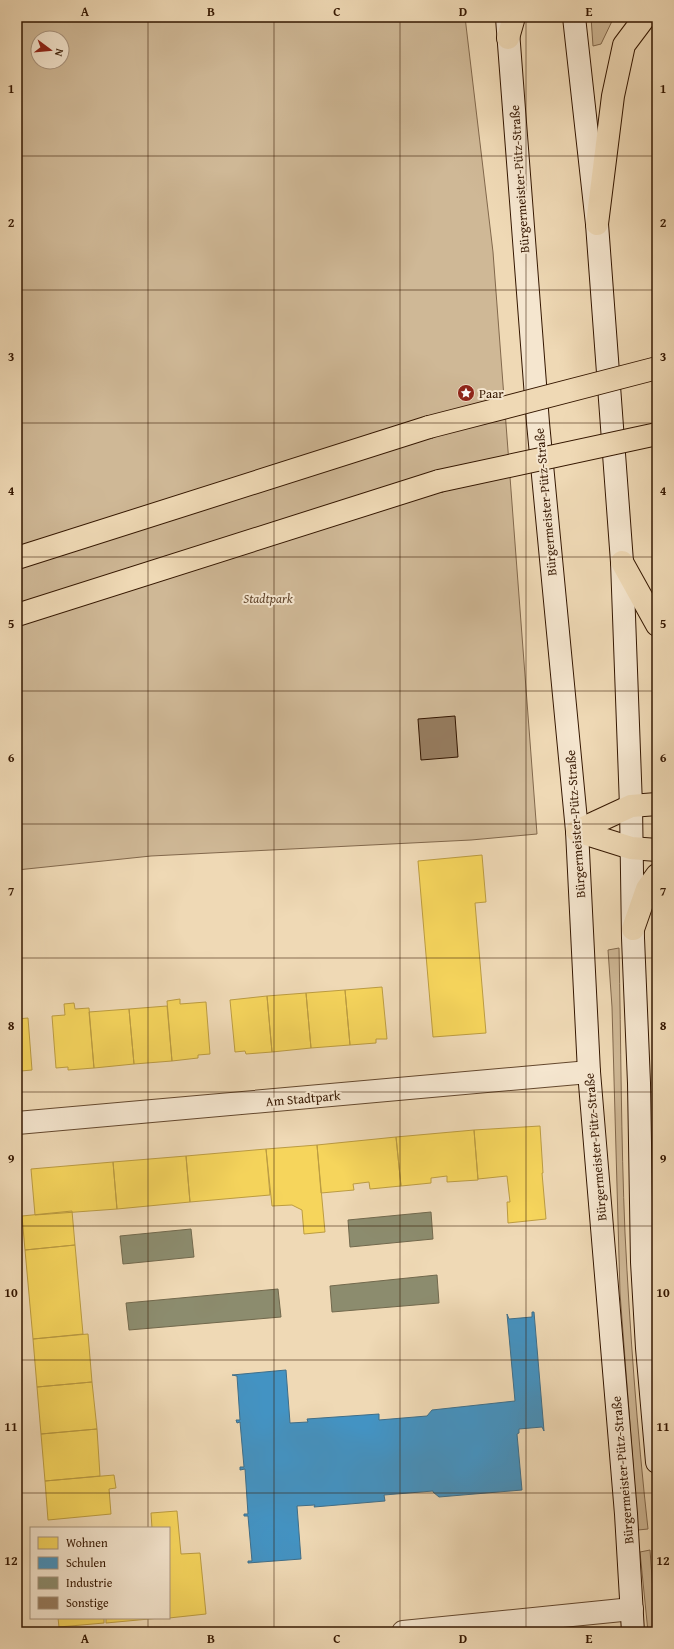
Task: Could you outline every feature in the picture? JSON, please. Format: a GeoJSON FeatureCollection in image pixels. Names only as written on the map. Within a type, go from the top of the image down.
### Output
{"type":"FeatureCollection","features":[{"type":"Feature","properties":{"kind":"highway"},"geometry":{"type":"LineString","coordinates":[[507,27],[514,17]]}},
{"type":"Feature","properties":{"kind":"highway"},"geometry":{"type":"LineString","coordinates":[[597,224],[613,96],[624,45],[645,17]]}},
{"type":"Feature","properties":{"kind":"highway"},"geometry":{"type":"LineString","coordinates":[[17,558],[429,427],[657,368]]}},
{"type":"Feature","properties":{"kind":"highway"},"geometry":{"type":"LineString","coordinates":[[17,615],[439,481],[657,434]]}},
{"type":"Feature","properties":{"kind":"highway"},"geometry":{"type":"LineString","coordinates":[[622,562],[657,625]]}},
{"type":"Feature","properties":{"kind":"highway"},"geometry":{"type":"LineString","coordinates":[[577,831],[630,806],[657,804]]}},
{"type":"Feature","properties":{"kind":"highway"},"geometry":{"type":"LineString","coordinates":[[577,831],[631,848],[657,850]]}},
{"type":"Feature","properties":{"kind":"highway"},"geometry":{"type":"LineString","coordinates":[[633,929],[647,889],[657,875]]}},
{"type":"Feature","properties":{"kind":"main road"},"geometry":{"type":"LineString","coordinates":[[574,17],[597,224],[622,562],[639,1083],[642,1262],[647,1348],[657,1462]]}},
{"type":"Feature","properties":{"kind":"main road","name":"Bürgermeister-Pütz-Straße"},"geometry":{"type":"LineString","coordinates":[[507,27],[538,423],[577,831],[589,1072],[626,1514],[633,1632]]}},
{"type":"Feature","properties":{"kind":"main road","name":"Am Stadtpark"},"geometry":{"type":"LineString","coordinates":[[17,1123],[589,1072]]}},
{"type":"Feature","properties":{"kind":"main road"},"geometry":{"type":"LineString","coordinates":[[402,1632],[632,1610]]}},
{"type":"Feature","properties":{"kind":"green space","name":"Stadtpark"},"geometry":{"type":"Polygon","coordinates":[[[17,17],[465,17],[493,252],[537,834],[471,840],[151,856],[17,870],[17,17]]]}},
{"type":"Feature","properties":{"kind":"green space"},"geometry":{"type":"Polygon","coordinates":[[[591,17],[614,17],[601,44],[593,46],[591,17]]]}},
{"type":"Feature","properties":{"kind":"green space"},"geometry":{"type":"Polygon","coordinates":[[[619,948],[625,1233],[634,1381],[648,1529],[638,1530],[620,1293],[612,1007],[608,950],[619,948]]]}},
{"type":"Feature","properties":{"kind":"green space"},"geometry":{"type":"Polygon","coordinates":[[[650,1550],[656,1632],[648,1632],[640,1552],[650,1550]]]}},
{"type":"Feature","properties":{"kind":"building: Wohnen"},"geometry":{"type":"Polygon","coordinates":[[[482,855],[486,902],[475,903],[486,1033],[433,1037],[418,861],[482,855]]]}},
{"type":"Feature","properties":{"kind":"building: Wohnen"},"geometry":{"type":"Polygon","coordinates":[[[382,987],[387,1039],[376,1039],[376,1043],[350,1045],[345,990],[382,987]]]}},
{"type":"Feature","properties":{"kind":"building: Wohnen"},"geometry":{"type":"Polygon","coordinates":[[[345,990],[350,1045],[311,1048],[306,993],[345,990]]]}},
{"type":"Feature","properties":{"kind":"building: Wohnen"},"geometry":{"type":"Polygon","coordinates":[[[306,993],[311,1048],[272,1052],[267,996],[306,993]]]}},
{"type":"Feature","properties":{"kind":"building: Wohnen"},"geometry":{"type":"Polygon","coordinates":[[[267,996],[272,1052],[246,1054],[245,1051],[235,1052],[230,1000],[267,996]]]}},
{"type":"Feature","properties":{"kind":"building: Wohnen"},"geometry":{"type":"Polygon","coordinates":[[[180,999],[180,1004],[206,1002],[210,1054],[198,1055],[198,1058],[172,1061],[167,1001],[180,999]]]}},
{"type":"Feature","properties":{"kind":"building: Wohnen"},"geometry":{"type":"Polygon","coordinates":[[[74,1003],[75,1009],[89,1008],[94,1068],[68,1070],[68,1067],[56,1068],[52,1016],[65,1015],[64,1004],[74,1003]]]}},
{"type":"Feature","properties":{"kind":"building: Wohnen"},"geometry":{"type":"Polygon","coordinates":[[[167,1006],[172,1061],[134,1064],[129,1009],[167,1006]]]}},
{"type":"Feature","properties":{"kind":"building: Wohnen"},"geometry":{"type":"Polygon","coordinates":[[[129,1009],[134,1064],[94,1068],[89,1012],[129,1009]]]}},
{"type":"Feature","properties":{"kind":"building: Wohnen"},"geometry":{"type":"Polygon","coordinates":[[[28,1018],[32,1070],[21,1071],[21,1074],[17,1074],[17,1019],[28,1018]]]}},
{"type":"Feature","properties":{"kind":"building: Wohnen"},"geometry":{"type":"Polygon","coordinates":[[[540,1126],[546,1219],[508,1223],[507,1202],[510,1202],[507,1176],[478,1179],[474,1130],[540,1126]]]}},
{"type":"Feature","properties":{"kind":"building: Wohnen"},"geometry":{"type":"Polygon","coordinates":[[[474,1130],[478,1180],[447,1182],[447,1176],[431,1178],[431,1183],[401,1186],[396,1137],[474,1130]]]}},
{"type":"Feature","properties":{"kind":"building: Wohnen"},"geometry":{"type":"Polygon","coordinates":[[[396,1137],[401,1186],[370,1189],[369,1182],[353,1184],[354,1190],[321,1193],[317,1145],[396,1137]]]}},
{"type":"Feature","properties":{"kind":"building: Wohnen"},"geometry":{"type":"Polygon","coordinates":[[[317,1145],[325,1232],[304,1234],[302,1210],[292,1205],[272,1206],[266,1149],[317,1145]]]}},
{"type":"Feature","properties":{"kind":"building: Wohnen"},"geometry":{"type":"Polygon","coordinates":[[[266,1149],[270,1195],[190,1202],[186,1156],[266,1149]]]}},
{"type":"Feature","properties":{"kind":"building: Wohnen"},"geometry":{"type":"Polygon","coordinates":[[[186,1156],[190,1202],[117,1209],[113,1162],[186,1156]]]}},
{"type":"Feature","properties":{"kind":"building: Wohnen"},"geometry":{"type":"Polygon","coordinates":[[[113,1162],[117,1209],[35,1215],[31,1169],[113,1162]]]}},
{"type":"Feature","properties":{"kind":"building: Wohnen"},"geometry":{"type":"Polygon","coordinates":[[[72,1211],[75,1245],[25,1250],[22,1216],[72,1211]]]}},
{"type":"Feature","properties":{"kind":"building: Wohnen"},"geometry":{"type":"Polygon","coordinates":[[[75,1245],[83,1334],[33,1339],[25,1250],[75,1245]]]}},
{"type":"Feature","properties":{"kind":"building: Wohnen"},"geometry":{"type":"Polygon","coordinates":[[[88,1334],[92,1382],[37,1387],[33,1339],[88,1334]]]}},
{"type":"Feature","properties":{"kind":"building: Wohnen"},"geometry":{"type":"Polygon","coordinates":[[[92,1382],[97,1429],[41,1434],[37,1387],[92,1382]]]}},
{"type":"Feature","properties":{"kind":"building: Wohnen"},"geometry":{"type":"Polygon","coordinates":[[[97,1429],[100,1476],[45,1481],[41,1434],[97,1429]]]}},
{"type":"Feature","properties":{"kind":"building: Wohnen"},"geometry":{"type":"Polygon","coordinates":[[[114,1475],[116,1488],[109,1489],[111,1514],[48,1520],[45,1481],[114,1475]]]}},
{"type":"Feature","properties":{"kind":"building: Wohnen"},"geometry":{"type":"Polygon","coordinates":[[[177,1511],[181,1554],[200,1553],[206,1614],[170,1618],[170,1527],[152,1527],[151,1513],[177,1511]]]}},
{"type":"Feature","properties":{"kind":"building: Wohnen"},"geometry":{"type":"Polygon","coordinates":[[[58,1619],[104,1619],[104,1623],[59,1627],[58,1619]]]}},
{"type":"Feature","properties":{"kind":"building: Wohnen"},"geometry":{"type":"Polygon","coordinates":[[[106,1619],[149,1619],[106,1623],[106,1619]]]}},
{"type":"Feature","properties":{"kind":"building: Schulen"},"geometry":{"type":"Polygon","coordinates":[[[532,1312],[534,1312],[544,1431],[542,1427],[519,1429],[519,1433],[517,1434],[522,1490],[439,1497],[433,1491],[384,1495],[385,1501],[314,1507],[315,1505],[297,1506],[301,1559],[248,1563],[248,1561],[252,1561],[248,1516],[244,1516],[244,1514],[248,1514],[245,1469],[240,1470],[240,1467],[244,1467],[240,1422],[237,1423],[236,1420],[240,1420],[237,1376],[232,1375],[286,1370],[290,1423],[308,1422],[307,1419],[379,1414],[379,1420],[427,1416],[432,1410],[515,1401],[507,1314],[509,1319],[532,1317],[532,1312]]]}},
{"type":"Feature","properties":{"kind":"building: Industrie"},"geometry":{"type":"Polygon","coordinates":[[[431,1212],[433,1239],[350,1247],[348,1220],[431,1212]]]}},
{"type":"Feature","properties":{"kind":"building: Industrie"},"geometry":{"type":"Polygon","coordinates":[[[191,1229],[194,1257],[123,1264],[120,1236],[191,1229]]]}},
{"type":"Feature","properties":{"kind":"building: Industrie"},"geometry":{"type":"Polygon","coordinates":[[[437,1275],[439,1303],[332,1312],[330,1286],[437,1275]]]}},
{"type":"Feature","properties":{"kind":"building: Industrie"},"geometry":{"type":"Polygon","coordinates":[[[278,1289],[281,1317],[129,1330],[126,1303],[278,1289]]]}},
{"type":"Feature","properties":{"kind":"building: Sonstige"},"geometry":{"type":"Polygon","coordinates":[[[455,716],[458,757],[421,760],[418,719],[455,716]]]}},
{"type":"Feature","properties":{"kind":"place","name":"Paar"},"geometry":{"type":"Point","coordinates":[466,393]}}]}
